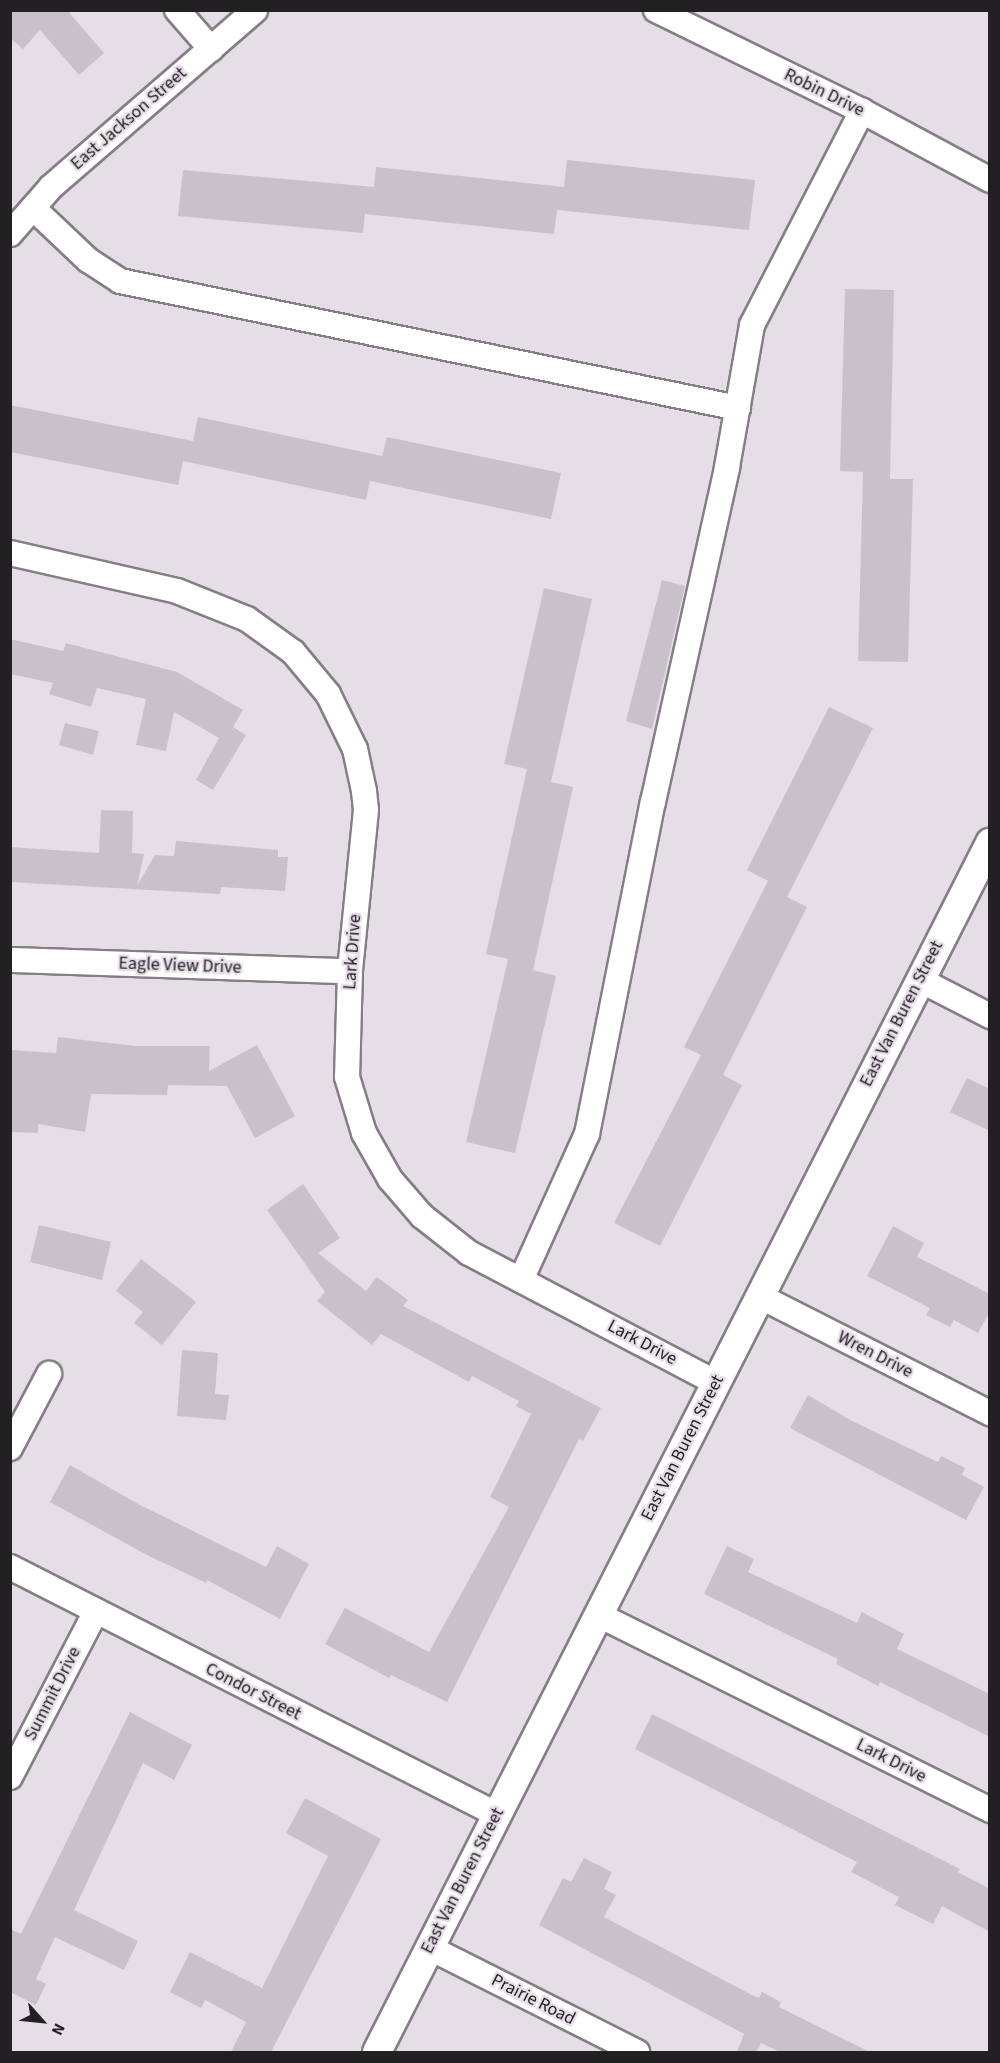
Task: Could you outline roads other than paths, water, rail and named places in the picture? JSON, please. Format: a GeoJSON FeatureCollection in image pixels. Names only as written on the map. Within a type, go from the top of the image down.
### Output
{"type":"FeatureCollection","features":[{"type":"Feature","properties":{"kind":"street"},"geometry":{"type":"LineString","coordinates":[[177,10],[211,49]]}},
{"type":"Feature","properties":{"kind":"street","name":"East Jackson Street"},"geometry":{"type":"LineString","coordinates":[[10,234],[51,187],[255,10]]}},
{"type":"Feature","properties":{"kind":"street","name":"Robin Drive"},"geometry":{"type":"LineString","coordinates":[[656,10],[862,111],[990,180]]}},
{"type":"Feature","properties":{"kind":"street"},"geometry":{"type":"LineString","coordinates":[[521,1280],[587,1134],[738,408],[752,325],[862,111]]}},
{"type":"Feature","properties":{"kind":"street"},"geometry":{"type":"LineString","coordinates":[[33,208],[88,260],[120,281],[738,408]]}},
{"type":"Feature","properties":{"kind":"street","name":"Lark Drive"},"geometry":{"type":"LineString","coordinates":[[10,553],[177,591],[247,619],[293,652],[328,694],[355,749],[366,810],[350,971],[347,1077],[364,1133],[390,1179],[422,1216],[469,1252],[715,1382]]}},
{"type":"Feature","properties":{"kind":"street","name":"East Van Buren Street"},"geometry":{"type":"LineString","coordinates":[[377,2052],[990,843]]}},
{"type":"Feature","properties":{"kind":"street","name":"Eagle View Drive"},"geometry":{"type":"LineString","coordinates":[[10,960],[350,971]]}},
{"type":"Feature","properties":{"kind":"street"},"geometry":{"type":"LineString","coordinates":[[920,980],[990,1016]]}},
{"type":"Feature","properties":{"kind":"street","name":"Wren Drive"},"geometry":{"type":"LineString","coordinates":[[761,1297],[990,1413]]}},
{"type":"Feature","properties":{"kind":"street"},"geometry":{"type":"LineString","coordinates":[[10,1448],[49,1374]]}},
{"type":"Feature","properties":{"kind":"street","name":"Condor Street"},"geometry":{"type":"LineString","coordinates":[[10,1567],[496,1814]]}},
{"type":"Feature","properties":{"kind":"street","name":"Summit Drive"},"geometry":{"type":"LineString","coordinates":[[10,1777],[96,1611]]}},
{"type":"Feature","properties":{"kind":"street","name":"Lark Drive"},"geometry":{"type":"LineString","coordinates":[[598,1615],[990,1810]]}},
{"type":"Feature","properties":{"kind":"street","name":"Prairie Road"},"geometry":{"type":"LineString","coordinates":[[430,1948],[637,2052]]}}]}
